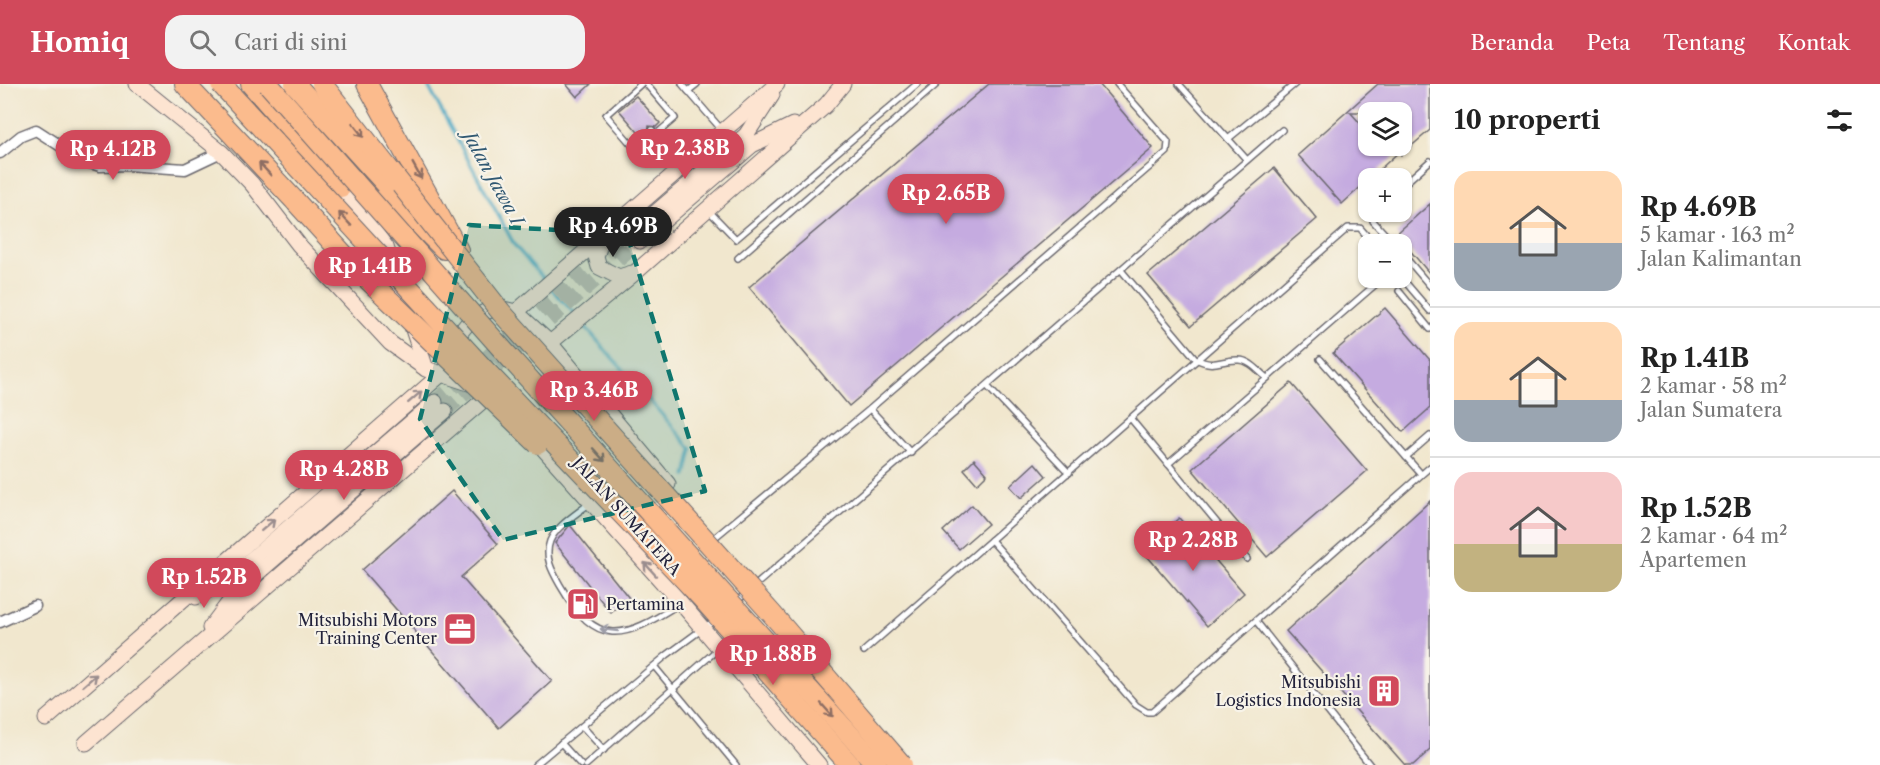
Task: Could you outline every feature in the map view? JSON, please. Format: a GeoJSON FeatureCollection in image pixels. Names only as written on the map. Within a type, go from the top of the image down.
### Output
{"type":"FeatureCollection","features":[{"type":"Feature","properties":{"kind":"highway"},"geometry":{"type":"LineString","coordinates":[[183,84],[354,266],[438,349],[702,598]]}},
{"type":"Feature","properties":{"kind":"highway"},"geometry":{"type":"LineString","coordinates":[[221,84],[489,375],[702,598],[850,765]]}},
{"type":"Feature","properties":{"kind":"highway"},"geometry":{"type":"LineString","coordinates":[[251,84],[341,187]]}},
{"type":"Feature","properties":{"kind":"highway"},"geometry":{"type":"LineString","coordinates":[[268,84],[503,350],[877,765]]}},
{"type":"Feature","properties":{"kind":"highway"},"geometry":{"type":"LineString","coordinates":[[286,84],[338,142],[445,251]]}},
{"type":"Feature","properties":{"kind":"highway"},"geometry":{"type":"LineString","coordinates":[[296,84],[501,307],[902,765]]}},
{"type":"Feature","properties":{"kind":"highway"},"geometry":{"type":"LineString","coordinates":[[322,84],[501,307]]}},
{"type":"Feature","properties":{"kind":"highway"},"geometry":{"type":"LineString","coordinates":[[366,87],[464,261],[501,307]]}},
{"type":"Feature","properties":{"kind":"street"},"geometry":{"type":"LineString","coordinates":[[138,84],[221,152],[252,184],[298,245],[390,343],[433,372],[495,390]]}},
{"type":"Feature","properties":{"kind":"street"},"geometry":{"type":"LineString","coordinates":[[46,719],[163,617],[460,349],[459,332],[484,310],[501,307],[537,292],[778,84]]}},
{"type":"Feature","properties":{"kind":"street"},"geometry":{"type":"LineString","coordinates":[[778,84],[746,135],[636,237],[752,145],[814,115]]}},
{"type":"Feature","properties":{"kind":"street"},"geometry":{"type":"LineString","coordinates":[[550,343],[637,271],[826,105],[843,84]]}},
{"type":"Feature","properties":{"kind":"street"},"geometry":{"type":"LineString","coordinates":[[0,153],[21,136],[36,130],[84,161],[100,166],[127,165],[185,169],[221,152]]}},
{"type":"Feature","properties":{"kind":"street"},"geometry":{"type":"LineString","coordinates":[[341,187],[386,247],[433,372]]}},
{"type":"Feature","properties":{"kind":"street"},"geometry":{"type":"LineString","coordinates":[[607,232],[597,249],[599,267],[619,277],[637,271]]}},
{"type":"Feature","properties":{"kind":"street"},"geometry":{"type":"LineString","coordinates":[[445,251],[501,307],[550,343],[753,587],[907,765]]}},
{"type":"Feature","properties":{"kind":"street","name":"JALAN SUMATERA"},"geometry":{"type":"LineString","coordinates":[[460,349],[590,503],[681,603],[819,765]]}},
{"type":"Feature","properties":{"kind":"street"},"geometry":{"type":"LineString","coordinates":[[86,743],[495,390]]}},
{"type":"Feature","properties":{"kind":"street"},"geometry":{"type":"LineString","coordinates":[[163,617],[232,576],[440,406],[239,589],[196,648]]}},
{"type":"Feature","properties":{"kind":"street"},"geometry":{"type":"LineString","coordinates":[[0,622],[35,606]]}},
{"type":"Feature","properties":{"kind":"lane"},"geometry":{"type":"LineString","coordinates":[[640,84],[626,101],[606,115],[637,151],[654,132],[675,118],[646,84]]}},
{"type":"Feature","properties":{"kind":"lane"},"geometry":{"type":"LineString","coordinates":[[682,84],[722,130]]}},
{"type":"Feature","properties":{"kind":"lane"},"geometry":{"type":"LineString","coordinates":[[688,91],[697,84]]}},
{"type":"Feature","properties":{"kind":"lane"},"geometry":{"type":"LineString","coordinates":[[706,209],[736,240],[917,84]]}},
{"type":"Feature","properties":{"kind":"lane"},"geometry":{"type":"LineString","coordinates":[[738,258],[938,84]]}},
{"type":"Feature","properties":{"kind":"lane"},"geometry":{"type":"LineString","coordinates":[[713,539],[870,409],[1160,162],[1167,152],[1168,142],[1117,84]]}},
{"type":"Feature","properties":{"kind":"lane"},"geometry":{"type":"LineString","coordinates":[[1179,84],[1247,160]]}},
{"type":"Feature","properties":{"kind":"lane"},"geometry":{"type":"LineString","coordinates":[[1228,139],[1295,84]]}},
{"type":"Feature","properties":{"kind":"lane"},"geometry":{"type":"LineString","coordinates":[[535,765],[753,587],[1282,130]]}},
{"type":"Feature","properties":{"kind":"lane"},"geometry":{"type":"LineString","coordinates":[[654,132],[683,165]]}},
{"type":"Feature","properties":{"kind":"lane"},"geometry":{"type":"LineString","coordinates":[[1412,177],[1430,161]]}},
{"type":"Feature","properties":{"kind":"lane"},"geometry":{"type":"LineString","coordinates":[[1374,222],[1385,234]]}},
{"type":"Feature","properties":{"kind":"lane"},"geometry":{"type":"LineString","coordinates":[[864,651],[1348,228],[1360,228],[1365,234]]}},
{"type":"Feature","properties":{"kind":"lane"},"geometry":{"type":"LineString","coordinates":[[1412,265],[1430,286]]}},
{"type":"Feature","properties":{"kind":"lane"},"geometry":{"type":"LineString","coordinates":[[1121,270],[1196,359],[1211,365],[1239,360],[1251,364],[1267,378]]}},
{"type":"Feature","properties":{"kind":"lane"},"geometry":{"type":"LineString","coordinates":[[1168,464],[1371,288]]}},
{"type":"Feature","properties":{"kind":"lane"},"geometry":{"type":"LineString","coordinates":[[1410,288],[1430,311]]}},
{"type":"Feature","properties":{"kind":"lane"},"geometry":{"type":"LineString","coordinates":[[1399,291],[1430,329]]}},
{"type":"Feature","properties":{"kind":"lane"},"geometry":{"type":"LineString","coordinates":[[1320,359],[1421,474]]}},
{"type":"Feature","properties":{"kind":"lane"},"geometry":{"type":"LineString","coordinates":[[987,386],[1069,473]]}},
{"type":"Feature","properties":{"kind":"lane"},"geometry":{"type":"LineString","coordinates":[[870,409],[910,453]]}},
{"type":"Feature","properties":{"kind":"lane"},"geometry":{"type":"LineString","coordinates":[[1131,419],[1247,559]]}},
{"type":"Feature","properties":{"kind":"lane"},"geometry":{"type":"LineString","coordinates":[[1406,457],[1430,435]]}},
{"type":"Feature","properties":{"kind":"lane"},"geometry":{"type":"LineString","coordinates":[[991,540],[1136,705],[1147,712],[1152,712],[1430,467]]}},
{"type":"Feature","properties":{"kind":"lane"},"geometry":{"type":"LineString","coordinates":[[590,503],[552,537],[548,550],[550,568],[572,606],[583,619],[589,625],[608,632],[628,630],[649,623],[681,603]]}},
{"type":"Feature","properties":{"kind":"lane"},"geometry":{"type":"LineString","coordinates":[[1256,621],[1370,765]]}},
{"type":"Feature","properties":{"kind":"lane"},"geometry":{"type":"LineString","coordinates":[[586,765],[720,648]]}},
{"type":"Feature","properties":{"kind":"lane"},"geometry":{"type":"LineString","coordinates":[[654,666],[736,765]]}},
{"type":"Feature","properties":{"kind":"lane"},"geometry":{"type":"LineString","coordinates":[[582,726],[604,750]]}},
{"type":"Feature","properties":{"kind":"lane"},"geometry":{"type":"LineString","coordinates":[[561,742],[581,765]]}},
{"type":"Feature","properties":{"kind":"highlighted area"},"geometry":{"type":"Polygon","coordinates":[[[469,225],[627,234],[705,491],[503,540],[420,419],[469,225]]]}},
{"type":"Feature","properties":{"kind":"building"},"geometry":{"type":"Polygon","coordinates":[[[566,84],[591,84],[577,97],[566,84]]]}},
{"type":"Feature","properties":{"kind":"building"},"geometry":{"type":"Polygon","coordinates":[[[989,84],[1099,84],[1153,148],[849,406],[749,287],[989,84]]]}},
{"type":"Feature","properties":{"kind":"building"},"geometry":{"type":"Polygon","coordinates":[[[1378,84],[1430,84],[1430,130],[1412,146],[1412,102],[1358,102],[1358,112],[1350,112],[1358,121],[1358,156],[1394,156],[1381,168],[1358,168],[1358,189],[1342,204],[1298,155],[1378,84]]]}},
{"type":"Feature","properties":{"kind":"building"},"geometry":{"type":"Polygon","coordinates":[[[636,96],[660,123],[656,127],[649,126],[648,133],[643,138],[619,110],[636,96]]]}},
{"type":"Feature","properties":{"kind":"building"},"geometry":{"type":"Polygon","coordinates":[[[1274,168],[1317,219],[1191,326],[1148,275],[1274,168]]]}},
{"type":"Feature","properties":{"kind":"building"},"geometry":{"type":"Polygon","coordinates":[[[1430,204],[1430,274],[1412,253],[1412,234],[1396,234],[1430,204]]]}},
{"type":"Feature","properties":{"kind":"building"},"geometry":{"type":"Polygon","coordinates":[[[1385,308],[1430,360],[1430,408],[1403,432],[1333,353],[1385,308]]]}},
{"type":"Feature","properties":{"kind":"building"},"geometry":{"type":"Polygon","coordinates":[[[1291,383],[1367,471],[1267,557],[1192,469],[1291,383]]]}},
{"type":"Feature","properties":{"kind":"building"},"geometry":{"type":"Polygon","coordinates":[[[974,459],[987,474],[977,484],[964,469],[974,459]]]}},
{"type":"Feature","properties":{"kind":"building"},"geometry":{"type":"Polygon","coordinates":[[[1035,463],[1046,476],[1021,498],[1010,486],[1035,463]]]}},
{"type":"Feature","properties":{"kind":"building","name":"Mitsubishi Motors Training Center"},"geometry":{"type":"Polygon","coordinates":[[[452,491],[498,544],[461,577],[552,681],[499,728],[362,570],[452,491]]]}},
{"type":"Feature","properties":{"kind":"building","name":"Mitsubishi Logistics Indonesia"},"geometry":{"type":"Polygon","coordinates":[[[1430,501],[1430,750],[1413,765],[1405,765],[1286,631],[1430,501]]]}},
{"type":"Feature","properties":{"kind":"building"},"geometry":{"type":"Polygon","coordinates":[[[972,505],[988,524],[959,549],[943,531],[972,505]]]}},
{"type":"Feature","properties":{"kind":"building"},"geometry":{"type":"Polygon","coordinates":[[[1179,518],[1244,593],[1207,626],[1142,550],[1179,518]]]}},
{"type":"Feature","properties":{"kind":"building"},"geometry":{"type":"Polygon","coordinates":[[[570,525],[629,598],[611,613],[555,543],[570,525]]]}},
{"type":"Feature","properties":{"kind":"waterway","name":"Jalan Jawa I"},"geometry":{"type":"LineString","coordinates":[[427,84],[515,246],[545,280]]}},
{"type":"Feature","properties":{"kind":"waterway","name":"Jalan Jawa I"},"geometry":{"type":"LineString","coordinates":[[551,288],[575,314]]}},
{"type":"Feature","properties":{"kind":"waterway","name":"Jalan Jawa I"},"geometry":{"type":"LineString","coordinates":[[581,322],[692,449],[686,476]]}},
{"type":"Feature","properties":{"kind":"waterway"},"geometry":{"type":"LineString","coordinates":[[856,757],[862,765]]}},
{"type":"Feature","properties":{"kind":"tunnel"},"geometry":{"type":"LineString","coordinates":[[435,402],[632,233]]}},
{"type":"Feature","properties":{"kind":"tunnel"},"geometry":{"type":"LineString","coordinates":[[445,411],[640,241]]}},
{"type":"Feature","properties":{"kind":"place","name":"Pertamina"},"geometry":{"type":"Point","coordinates":[583,604]}},
{"type":"Feature","properties":{"kind":"place","name":"Mitsubishi Motors Training Center"},"geometry":{"type":"Point","coordinates":[460,629]}},
{"type":"Feature","properties":{"kind":"place","name":"Mitsubishi Logistics Indonesia"},"geometry":{"type":"Point","coordinates":[1384,691]}}]}
